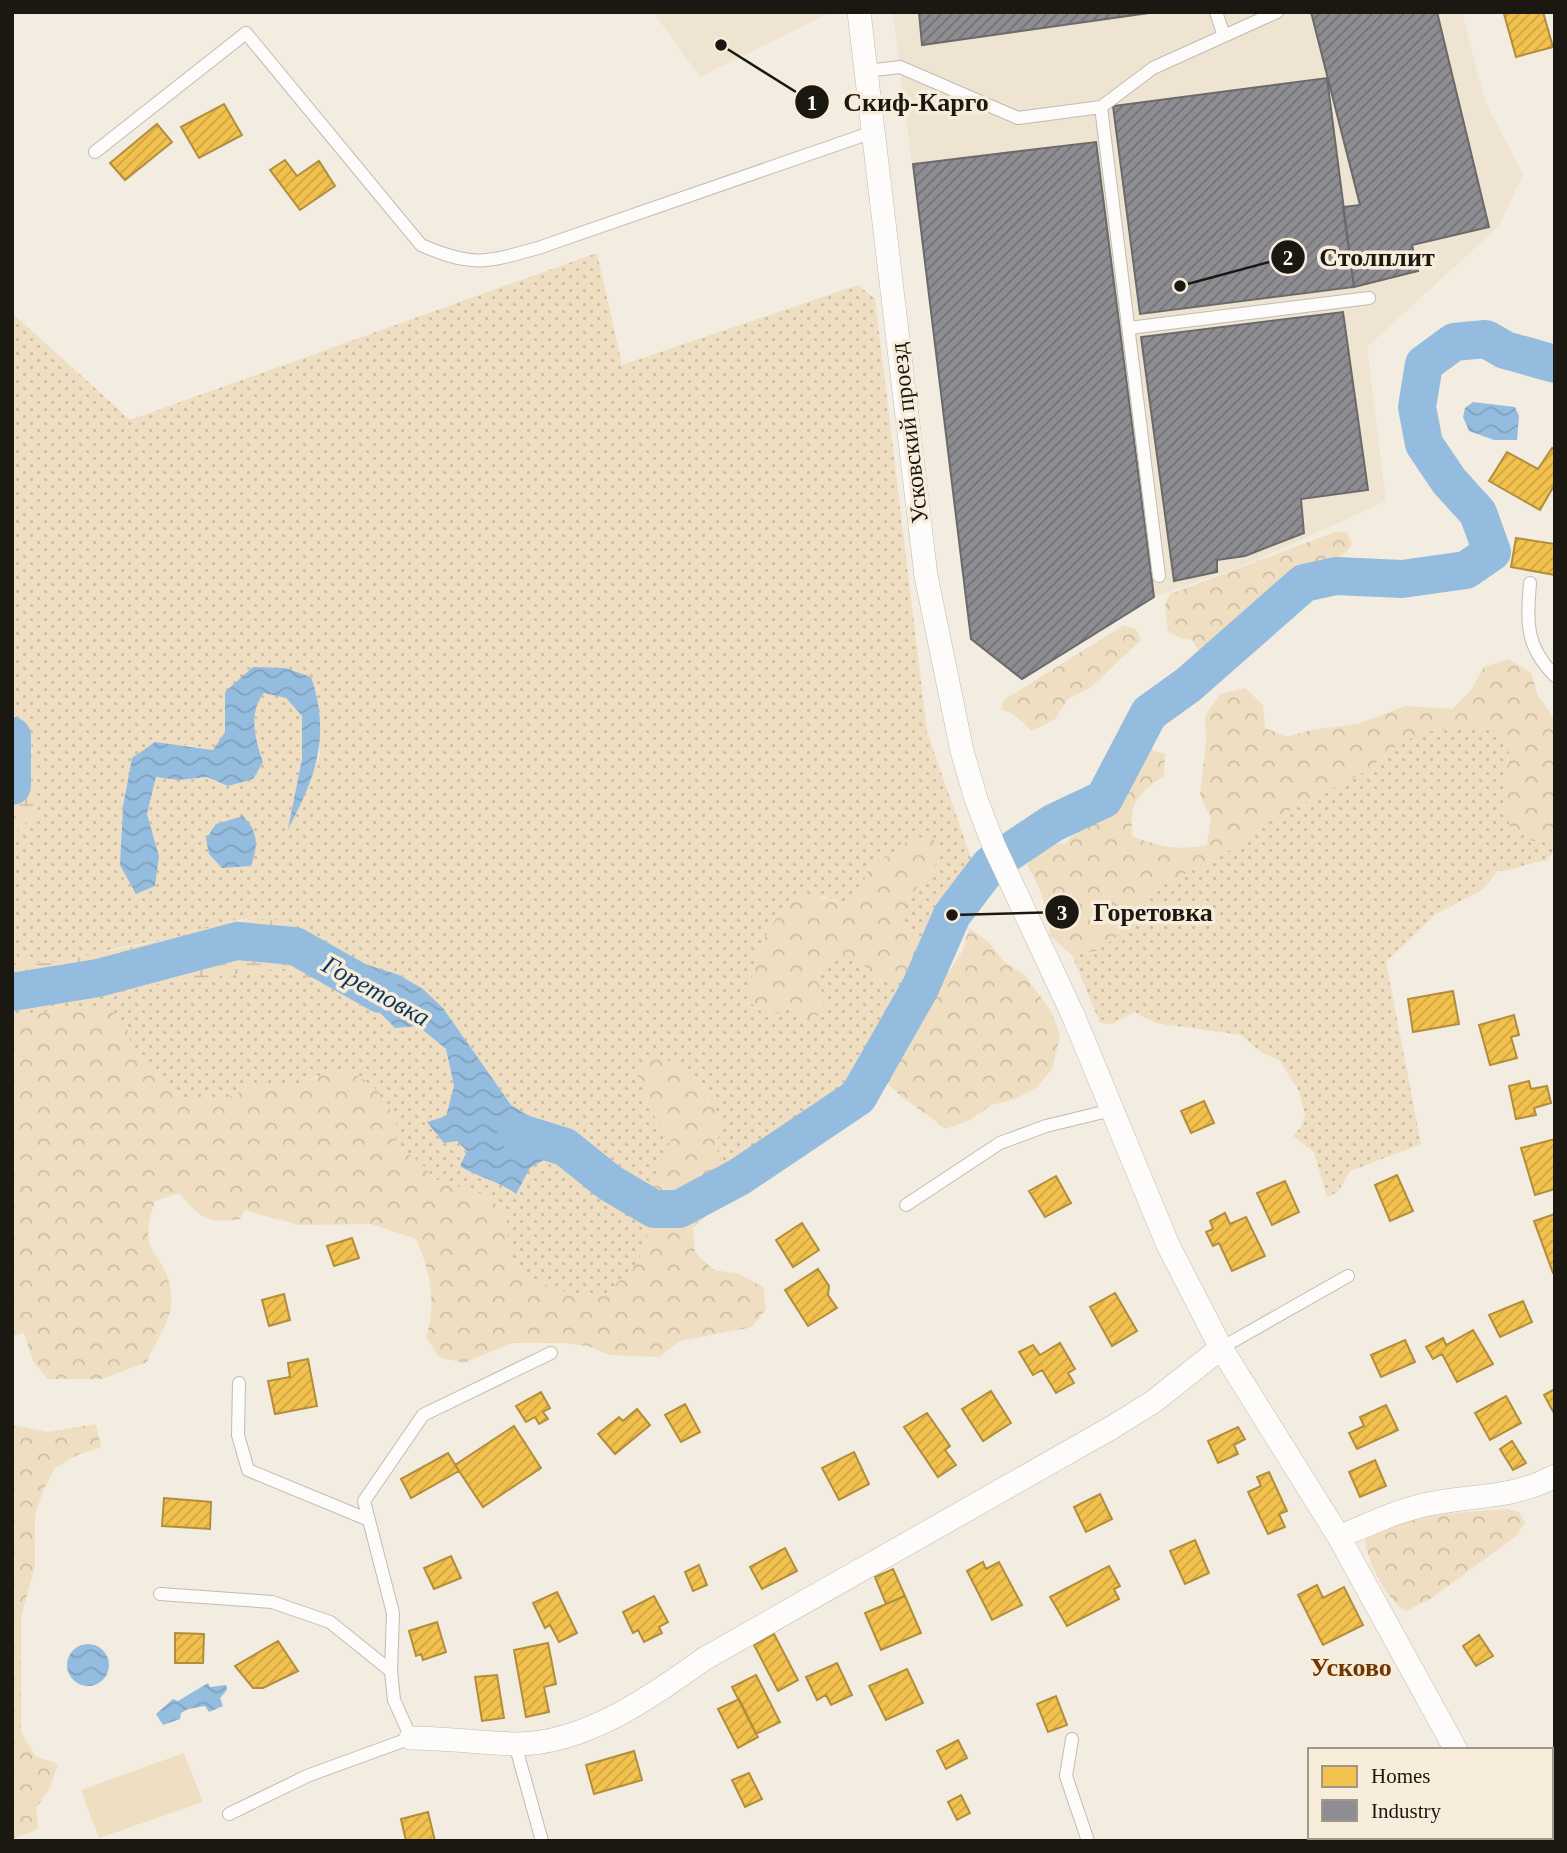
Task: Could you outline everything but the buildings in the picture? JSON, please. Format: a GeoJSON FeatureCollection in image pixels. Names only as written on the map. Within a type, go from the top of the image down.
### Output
{"type":"FeatureCollection","features":[{"type":"Feature","properties":{"kind":"street","name":"Усковский проезд"},"geometry":{"type":"LineString","coordinates":[[859,12],[926,576],[962,751],[994,846],[1073,1015],[1168,1245],[1221,1348],[1339,1537],[1398,1640],[1455,1748]]}},
{"type":"Feature","properties":{"kind":"street"},"geometry":{"type":"LineString","coordinates":[[411,1738],[455,1738],[514,1744],[542,1741],[584,1730],[654,1695],[704,1659],[1142,1409],[1197,1370],[1221,1348]]}},
{"type":"Feature","properties":{"kind":"street"},"geometry":{"type":"LineString","coordinates":[[1339,1537],[1392,1514],[1427,1504],[1522,1490],[1555,1476]]}},
{"type":"Feature","properties":{"kind":"lane"},"geometry":{"type":"LineString","coordinates":[[1216,12],[1224,36]]}},
{"type":"Feature","properties":{"kind":"lane"},"geometry":{"type":"LineString","coordinates":[[866,71],[900,67],[1018,117],[1101,107],[1153,68],[1277,12]]}},
{"type":"Feature","properties":{"kind":"lane"},"geometry":{"type":"LineString","coordinates":[[95,152],[246,33],[421,245],[453,259],[485,263],[538,248],[873,132]]}},
{"type":"Feature","properties":{"kind":"lane"},"geometry":{"type":"LineString","coordinates":[[1101,107],[1159,576]]}},
{"type":"Feature","properties":{"kind":"lane"},"geometry":{"type":"LineString","coordinates":[[1129,328],[1369,298]]}},
{"type":"Feature","properties":{"kind":"lane"},"geometry":{"type":"LineString","coordinates":[[1530,583],[1530,639],[1537,659],[1555,676]]}},
{"type":"Feature","properties":{"kind":"lane"},"geometry":{"type":"LineString","coordinates":[[906,1205],[1000,1143],[1046,1126],[1112,1110]]}},
{"type":"Feature","properties":{"kind":"lane"},"geometry":{"type":"LineString","coordinates":[[1221,1348],[1348,1276]]}},
{"type":"Feature","properties":{"kind":"lane"},"geometry":{"type":"LineString","coordinates":[[229,1814],[307,1776],[411,1738],[394,1700],[391,1671],[393,1613],[364,1501],[423,1415],[551,1353]]}},
{"type":"Feature","properties":{"kind":"lane"},"geometry":{"type":"LineString","coordinates":[[239,1383],[238,1435],[248,1470],[369,1520]]}},
{"type":"Feature","properties":{"kind":"lane"},"geometry":{"type":"LineString","coordinates":[[160,1594],[272,1602],[330,1622],[391,1671]]}},
{"type":"Feature","properties":{"kind":"lane"},"geometry":{"type":"LineString","coordinates":[[1072,1738],[1066,1776],[1088,1841]]}},
{"type":"Feature","properties":{"kind":"lane"},"geometry":{"type":"LineString","coordinates":[[514,1744],[542,1841]]}},
{"type":"Feature","properties":{"kind":"shaded area"},"geometry":{"type":"Polygon","coordinates":[[[653,12],[831,12],[700,77],[653,12]]]}},
{"type":"Feature","properties":{"kind":"shaded area"},"geometry":{"type":"Polygon","coordinates":[[[893,12],[1462,12],[1485,102],[1523,174],[1499,226],[1367,347],[1386,501],[1250,563],[1154,597],[1022,679],[971,639],[893,12]]]}},
{"type":"Feature","properties":{"kind":"green space"},"geometry":{"type":"Polygon","coordinates":[[[597,253],[622,365],[858,285],[875,299],[927,732],[972,861],[971,868],[954,883],[921,965],[861,1069],[802,1124],[727,1172],[716,1148],[720,1124],[656,1120],[672,1138],[660,1162],[647,1238],[638,1262],[604,1297],[566,1292],[533,1278],[510,1264],[506,1213],[435,1179],[417,1159],[396,1147],[396,1123],[385,1099],[317,1076],[301,1086],[280,1083],[251,1086],[228,1098],[190,1101],[167,1090],[156,1069],[133,1054],[127,1028],[77,1007],[12,1018],[12,1001],[287,968],[311,979],[347,987],[377,1009],[395,1028],[418,1026],[446,1049],[454,1086],[446,1116],[428,1122],[457,1140],[467,1152],[460,1166],[490,1178],[504,1177],[531,1167],[573,1143],[511,1105],[443,1008],[423,989],[399,975],[330,953],[335,961],[320,941],[247,919],[221,922],[171,939],[121,947],[72,960],[47,963],[23,961],[12,952],[12,834],[37,816],[31,742],[12,711],[12,313],[130,420],[597,253]],[[311,677],[225,692],[225,732],[213,750],[187,745],[132,758],[123,806],[120,865],[155,886],[159,856],[147,814],[156,777],[178,780],[207,777],[228,786],[263,762],[254,726],[256,709],[264,693],[286,698],[302,716],[302,759],[289,826],[320,754],[311,677]],[[909,839],[891,855],[869,865],[862,889],[844,904],[822,896],[749,1002],[770,1016],[793,1008],[814,1021],[814,974],[833,960],[859,960],[876,979],[909,898],[939,860],[909,839]]]}},
{"type":"Feature","properties":{"kind":"green space"},"geometry":{"type":"Polygon","coordinates":[[[1335,532],[1347,532],[1352,544],[1344,554],[1254,606],[1240,626],[1199,651],[1192,640],[1180,638],[1168,631],[1165,605],[1170,594],[1335,532]]]}},
{"type":"Feature","properties":{"kind":"green space"},"geometry":{"type":"Polygon","coordinates":[[[1124,625],[1136,629],[1141,640],[1091,687],[1068,699],[1055,719],[1032,731],[1013,714],[1001,709],[1004,700],[1124,625]]]}},
{"type":"Feature","properties":{"kind":"green space"},"geometry":{"type":"Polygon","coordinates":[[[1509,659],[1531,673],[1538,696],[1555,720],[1555,842],[1532,841],[1510,827],[1506,803],[1509,752],[1496,729],[1471,726],[1423,732],[1399,744],[1361,774],[1269,821],[1228,851],[1162,886],[1125,919],[1116,937],[1096,951],[1072,955],[1050,936],[1043,899],[1027,865],[1040,844],[1065,844],[1113,789],[1124,767],[1141,747],[1165,754],[1164,776],[1147,788],[1137,800],[1132,815],[1132,836],[1169,847],[1207,845],[1211,818],[1200,795],[1206,743],[1205,716],[1220,694],[1245,688],[1263,705],[1265,728],[1287,737],[1311,730],[1358,724],[1405,706],[1453,709],[1471,690],[1484,667],[1509,659]]]}},
{"type":"Feature","properties":{"kind":"green space"},"geometry":{"type":"Polygon","coordinates":[[[12,711],[26,737],[34,761],[37,816],[12,834],[12,711]]]}},
{"type":"Feature","properties":{"kind":"green space"},"geometry":{"type":"Polygon","coordinates":[[[1471,726],[1496,729],[1509,751],[1506,803],[1532,841],[1555,842],[1555,849],[1546,861],[1498,871],[1482,890],[1436,914],[1386,962],[1421,1144],[1350,1171],[1338,1192],[1327,1197],[1314,1152],[1293,1136],[1301,1127],[1305,1115],[1299,1091],[1280,1061],[1258,1050],[1241,1035],[1156,1023],[1134,1012],[1112,1024],[1100,1023],[1072,955],[1096,951],[1116,937],[1125,919],[1162,886],[1228,851],[1269,821],[1360,774],[1399,744],[1423,732],[1471,726]]]}},
{"type":"Feature","properties":{"kind":"green space"},"geometry":{"type":"Polygon","coordinates":[[[933,836],[939,860],[909,898],[902,921],[919,939],[914,962],[902,983],[876,979],[859,960],[833,960],[814,974],[826,1000],[814,1022],[793,1008],[770,1016],[749,1002],[753,971],[763,942],[779,915],[799,892],[844,904],[862,889],[869,865],[891,855],[909,839],[933,836]]]}},
{"type":"Feature","properties":{"kind":"green space"},"geometry":{"type":"Polygon","coordinates":[[[274,919],[310,934],[326,947],[336,965],[335,985],[311,979],[287,968],[12,1001],[12,952],[23,961],[47,963],[171,939],[221,922],[274,919]]]}},
{"type":"Feature","properties":{"kind":"green space"},"geometry":{"type":"Polygon","coordinates":[[[969,928],[990,943],[1004,962],[1025,975],[1052,1013],[1060,1036],[1052,1069],[1037,1087],[1015,1099],[991,1105],[970,1120],[945,1129],[885,1081],[892,1057],[909,1037],[920,1014],[962,952],[969,928]]]}},
{"type":"Feature","properties":{"kind":"green space"},"geometry":{"type":"Polygon","coordinates":[[[77,1007],[111,1010],[127,1028],[133,1054],[156,1069],[167,1090],[190,1101],[228,1098],[251,1086],[280,1083],[301,1086],[332,1072],[343,1072],[361,1078],[384,1099],[394,1116],[396,1147],[417,1159],[435,1179],[485,1195],[506,1213],[510,1264],[555,1288],[591,1296],[604,1296],[638,1262],[647,1238],[653,1185],[660,1162],[672,1138],[656,1120],[637,1074],[653,1057],[679,1063],[697,1081],[711,1101],[720,1124],[716,1148],[727,1172],[728,1196],[693,1228],[695,1253],[714,1270],[739,1274],[763,1287],[766,1309],[752,1327],[680,1341],[659,1357],[610,1355],[588,1346],[563,1343],[511,1343],[464,1363],[439,1357],[426,1337],[431,1312],[430,1287],[416,1239],[371,1224],[299,1225],[245,1210],[240,1219],[212,1220],[199,1214],[179,1193],[155,1201],[150,1220],[150,1244],[168,1278],[171,1301],[168,1319],[147,1362],[102,1379],[48,1379],[33,1361],[24,1333],[12,1336],[12,1018],[77,1007]]]}},
{"type":"Feature","properties":{"kind":"green space"},"geometry":{"type":"Polygon","coordinates":[[[96,1424],[101,1447],[77,1455],[55,1468],[35,1515],[35,1566],[21,1617],[21,1732],[35,1756],[58,1764],[50,1788],[36,1808],[38,1829],[12,1839],[12,1425],[48,1432],[96,1424]]]}},
{"type":"Feature","properties":{"kind":"green space"},"geometry":{"type":"Polygon","coordinates":[[[1507,1509],[1519,1512],[1525,1523],[1516,1536],[1430,1599],[1406,1611],[1385,1590],[1370,1559],[1365,1539],[1377,1531],[1412,1519],[1507,1509]]]}},
{"type":"Feature","properties":{"kind":"green space"},"geometry":{"type":"Polygon","coordinates":[[[184,1753],[203,1802],[99,1838],[81,1790],[184,1753]]]}},
{"type":"Feature","properties":{"kind":"water"},"geometry":{"type":"Polygon","coordinates":[[[1473,402],[1515,407],[1519,416],[1517,440],[1494,440],[1469,431],[1463,417],[1465,408],[1473,402]]]}},
{"type":"Feature","properties":{"kind":"water"},"geometry":{"type":"Polygon","coordinates":[[[253,667],[285,668],[311,677],[320,718],[320,737],[313,773],[298,810],[288,829],[302,759],[302,716],[286,698],[264,693],[256,709],[254,726],[263,762],[253,779],[228,786],[207,777],[178,780],[156,777],[147,814],[159,856],[155,886],[136,894],[120,865],[123,806],[132,758],[155,742],[213,750],[225,732],[225,692],[253,667]]]}},
{"type":"Feature","properties":{"kind":"water"},"geometry":{"type":"Polygon","coordinates":[[[243,816],[256,839],[251,866],[222,868],[209,854],[206,839],[216,824],[243,816]]]}},
{"type":"Feature","properties":{"kind":"water"},"geometry":{"type":"Polygon","coordinates":[[[329,952],[399,975],[423,989],[443,1008],[511,1105],[573,1143],[530,1168],[516,1194],[460,1166],[467,1151],[457,1141],[444,1143],[427,1122],[446,1116],[454,1086],[446,1049],[418,1026],[395,1028],[360,996],[335,985],[335,961],[329,952]]]}},
{"type":"Feature","properties":{"kind":"water"},"geometry":{"type":"Polygon","coordinates":[[[88,1644],[103,1650],[109,1665],[103,1680],[88,1686],[73,1680],[67,1665],[73,1650],[88,1644]]]}},
{"type":"Feature","properties":{"kind":"water"},"geometry":{"type":"Polygon","coordinates":[[[208,1683],[210,1687],[226,1685],[227,1690],[220,1698],[223,1706],[209,1712],[205,1706],[188,1709],[181,1713],[180,1719],[163,1725],[156,1714],[173,1699],[178,1701],[208,1683]]]}},
{"type":"Feature","properties":{"kind":"waterway","name":"Горетовка"},"geometry":{"type":"LineString","coordinates":[[517,1132],[565,1147],[610,1183],[654,1209],[679,1209],[739,1177],[858,1097],[920,988],[952,915],[990,865],[1053,823],[1104,799],[1149,713],[1188,685],[1304,583],[1336,576],[1402,579],[1466,570],[1492,552],[1478,513],[1449,481],[1424,444],[1417,407],[1424,364],[1454,342],[1486,339],[1505,350],[1555,364]]}},
{"type":"Feature","properties":{"kind":"waterway","name":"Горетовка"},"geometry":{"type":"LineString","coordinates":[[12,736],[12,786]]}},
{"type":"Feature","properties":{"kind":"waterway","name":"Горетовка"},"geometry":{"type":"LineString","coordinates":[[12,992],[98,978],[237,941],[295,946],[380,994]]}},
{"type":"Feature","properties":{"kind":"place","name":"Скиф-Карго"},"geometry":{"type":"Point","coordinates":[721,45]}},
{"type":"Feature","properties":{"kind":"place","name":"Столплит"},"geometry":{"type":"Point","coordinates":[1180,286]}},
{"type":"Feature","properties":{"kind":"place","name":"Горетовка"},"geometry":{"type":"Point","coordinates":[952,915]}},
{"type":"Feature","properties":{"kind":"district","name":"Усково"},"geometry":{"type":"Point","coordinates":[1351,1667]}}]}
